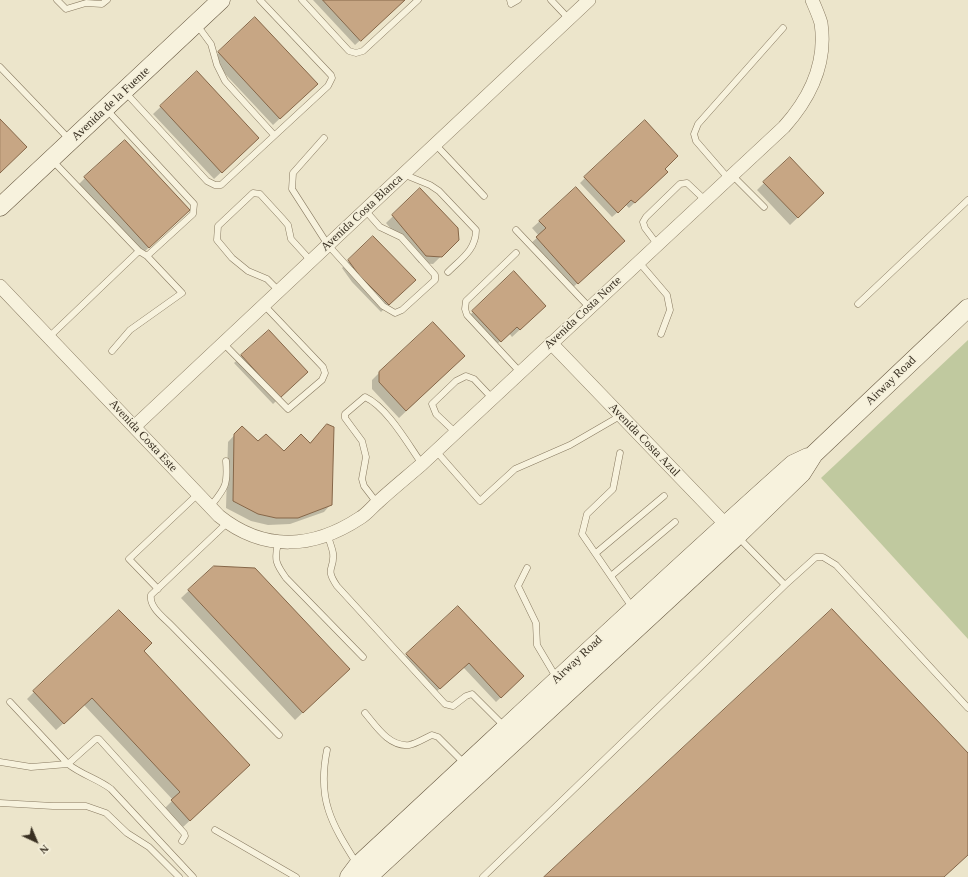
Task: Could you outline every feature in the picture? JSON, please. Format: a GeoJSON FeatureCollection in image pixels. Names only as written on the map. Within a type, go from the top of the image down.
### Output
{"type":"FeatureCollection","features":[{"type":"Feature","properties":{"kind":"street","name":"Avenida de la Fuente"},"geometry":{"type":"LineString","coordinates":[[0,207],[221,0]]}},
{"type":"Feature","properties":{"kind":"street","name":"Avenida Costa Blanca"},"geometry":{"type":"LineString","coordinates":[[135,426],[589,0]]}},
{"type":"Feature","properties":{"kind":"street","name":"Avenida Costa Norte"},"geometry":{"type":"LineString","coordinates":[[308,541],[328,535],[361,518],[422,464],[638,261],[784,127],[798,111],[813,86],[820,66],[820,23],[812,0]]}},
{"type":"Feature","properties":{"kind":"street","name":"Avenida Costa Este"},"geometry":{"type":"LineString","coordinates":[[0,286],[135,426],[198,494],[234,528],[254,537],[278,543],[308,541]]}},
{"type":"Feature","properties":{"kind":"street","name":"Airway Road"},"geometry":{"type":"LineString","coordinates":[[358,873],[731,530],[793,464],[814,454],[968,308]]}},
{"type":"Feature","properties":{"kind":"street","name":"Avenida Costa Azul"},"geometry":{"type":"LineString","coordinates":[[551,343],[731,530]]}},
{"type":"Feature","properties":{"kind":"street","name":"Airway Road"},"geometry":{"type":"LineString","coordinates":[[358,873],[465,764],[633,608],[731,530]]}},
{"type":"Feature","properties":{"kind":"lane"},"geometry":{"type":"LineString","coordinates":[[57,0],[66,9],[86,3],[102,4],[107,0]]}},
{"type":"Feature","properties":{"kind":"lane"},"geometry":{"type":"LineString","coordinates":[[124,91],[207,180],[215,185],[221,185],[328,86],[332,78],[331,75],[260,0]]}},
{"type":"Feature","properties":{"kind":"lane"},"geometry":{"type":"LineString","coordinates":[[302,0],[349,52],[356,53],[363,51],[418,0]]}},
{"type":"Feature","properties":{"kind":"lane"},"geometry":{"type":"LineString","coordinates":[[510,0],[510,4],[518,0]]}},
{"type":"Feature","properties":{"kind":"lane"},"geometry":{"type":"LineString","coordinates":[[551,0],[569,19]]}},
{"type":"Feature","properties":{"kind":"lane"},"geometry":{"type":"LineString","coordinates":[[196,24],[211,44],[216,65],[225,81],[274,136]]}},
{"type":"Feature","properties":{"kind":"lane"},"geometry":{"type":"LineString","coordinates":[[764,207],[730,176],[696,141],[694,134],[698,124],[783,28]]}},
{"type":"Feature","properties":{"kind":"lane"},"geometry":{"type":"LineString","coordinates":[[0,67],[71,141]]}},
{"type":"Feature","properties":{"kind":"lane"},"geometry":{"type":"LineString","coordinates":[[106,108],[194,204],[193,214],[147,256]]}},
{"type":"Feature","properties":{"kind":"lane"},"geometry":{"type":"LineString","coordinates":[[324,138],[293,173],[292,189],[328,245],[383,306],[395,313],[402,310],[435,280],[435,275],[401,237],[380,227],[365,210]]}},
{"type":"Feature","properties":{"kind":"lane"},"geometry":{"type":"LineString","coordinates":[[435,144],[484,196]]}},
{"type":"Feature","properties":{"kind":"lane"},"geometry":{"type":"LineString","coordinates":[[51,159],[139,251],[147,256],[182,292],[130,330],[112,351]]}},
{"type":"Feature","properties":{"kind":"lane"},"geometry":{"type":"LineString","coordinates":[[403,174],[430,185],[440,191],[476,230],[475,243],[472,249],[448,272]]}},
{"type":"Feature","properties":{"kind":"lane"},"geometry":{"type":"LineString","coordinates":[[657,244],[645,228],[643,222],[646,217],[680,184],[687,183],[705,200]]}},
{"type":"Feature","properties":{"kind":"lane"},"geometry":{"type":"LineString","coordinates":[[279,291],[267,279],[248,271],[232,258],[217,240],[218,226],[253,193],[260,194],[288,225],[291,239],[311,261]]}},
{"type":"Feature","properties":{"kind":"lane"},"geometry":{"type":"LineString","coordinates":[[858,304],[968,200]]}},
{"type":"Feature","properties":{"kind":"lane"},"geometry":{"type":"LineString","coordinates":[[516,230],[589,307]]}},
{"type":"Feature","properties":{"kind":"lane"},"geometry":{"type":"LineString","coordinates":[[49,337],[139,251]]}},
{"type":"Feature","properties":{"kind":"lane"},"geometry":{"type":"LineString","coordinates":[[516,253],[466,301],[465,309],[467,315],[520,372]]}},
{"type":"Feature","properties":{"kind":"lane"},"geometry":{"type":"LineString","coordinates":[[638,261],[667,294],[670,310],[661,334]]}},
{"type":"Feature","properties":{"kind":"lane"},"geometry":{"type":"LineString","coordinates":[[223,343],[288,409],[322,380],[325,373],[323,367],[264,305]]}},
{"type":"Feature","properties":{"kind":"lane"},"geometry":{"type":"LineString","coordinates":[[455,432],[436,414],[432,404],[456,381],[466,376],[474,379],[492,398]]}},
{"type":"Feature","properties":{"kind":"lane"},"geometry":{"type":"LineString","coordinates":[[377,503],[364,486],[362,479],[366,457],[362,441],[345,418],[345,414],[360,400],[365,397],[373,401],[390,420],[422,464]]}},
{"type":"Feature","properties":{"kind":"lane"},"geometry":{"type":"LineString","coordinates":[[436,451],[480,501],[515,469],[570,445],[620,416]]}},
{"type":"Feature","properties":{"kind":"lane"},"geometry":{"type":"LineString","coordinates":[[620,453],[613,489],[587,514],[582,534],[633,608]]}},
{"type":"Feature","properties":{"kind":"lane"},"geometry":{"type":"LineString","coordinates":[[210,506],[225,489],[227,477],[226,461]]}},
{"type":"Feature","properties":{"kind":"lane"},"geometry":{"type":"LineString","coordinates":[[158,589],[129,559],[198,494]]}},
{"type":"Feature","properties":{"kind":"lane"},"geometry":{"type":"LineString","coordinates":[[596,554],[664,496]]}},
{"type":"Feature","properties":{"kind":"lane"},"geometry":{"type":"LineString","coordinates":[[227,522],[151,595],[151,600],[154,607],[279,735]]}},
{"type":"Feature","properties":{"kind":"lane"},"geometry":{"type":"LineString","coordinates":[[610,576],[675,522]]}},
{"type":"Feature","properties":{"kind":"lane"},"geometry":{"type":"LineString","coordinates":[[731,530],[785,586]]}},
{"type":"Feature","properties":{"kind":"lane"},"geometry":{"type":"LineString","coordinates":[[328,535],[333,555],[329,570],[335,582],[434,692],[448,706],[453,706],[466,696],[472,694],[504,727]]}},
{"type":"Feature","properties":{"kind":"lane"},"geometry":{"type":"LineString","coordinates":[[278,543],[275,556],[277,565],[286,578],[363,657]]}},
{"type":"Feature","properties":{"kind":"lane"},"geometry":{"type":"LineString","coordinates":[[483,877],[816,557],[823,557],[836,565],[968,708]]}},
{"type":"Feature","properties":{"kind":"lane"},"geometry":{"type":"LineString","coordinates":[[526,568],[518,586],[536,623],[538,644],[557,679]]}},
{"type":"Feature","properties":{"kind":"lane"},"geometry":{"type":"LineString","coordinates":[[10,702],[68,764],[78,772],[101,781],[111,789],[193,877]]}},
{"type":"Feature","properties":{"kind":"lane"},"geometry":{"type":"LineString","coordinates":[[365,713],[386,736],[399,745],[410,745],[432,735],[438,737],[465,764]]}},
{"type":"Feature","properties":{"kind":"lane"},"geometry":{"type":"LineString","coordinates":[[0,762],[31,767],[68,764],[96,739],[99,739],[184,833],[185,836],[182,841]]}},
{"type":"Feature","properties":{"kind":"lane"},"geometry":{"type":"LineString","coordinates":[[327,750],[322,781],[327,808],[358,873]]}},
{"type":"Feature","properties":{"kind":"lane"},"geometry":{"type":"LineString","coordinates":[[0,803],[86,806],[106,813],[127,833],[149,847],[179,877]]}},
{"type":"Feature","properties":{"kind":"lane"},"geometry":{"type":"LineString","coordinates":[[215,830],[296,877]]}},
{"type":"Feature","properties":{"kind":"green space"},"geometry":{"type":"Polygon","coordinates":[[[968,340],[968,639],[821,478],[968,340]]]}},
{"type":"Feature","properties":{"kind":"building"},"geometry":{"type":"Polygon","coordinates":[[[323,0],[405,0],[361,41],[323,0]]]}},
{"type":"Feature","properties":{"kind":"building"},"geometry":{"type":"Polygon","coordinates":[[[255,17],[318,84],[280,119],[218,52],[255,17]]]}},
{"type":"Feature","properties":{"kind":"building"},"geometry":{"type":"Polygon","coordinates":[[[197,71],[259,138],[222,173],[160,106],[197,71]]]}},
{"type":"Feature","properties":{"kind":"building"},"geometry":{"type":"Polygon","coordinates":[[[0,119],[27,147],[0,173],[0,119]]]}},
{"type":"Feature","properties":{"kind":"building"},"geometry":{"type":"Polygon","coordinates":[[[645,120],[678,156],[665,169],[668,172],[635,203],[631,200],[618,213],[584,177],[645,120]]]}},
{"type":"Feature","properties":{"kind":"building"},"geometry":{"type":"Polygon","coordinates":[[[125,140],[190,210],[149,248],[84,177],[125,140]]]}},
{"type":"Feature","properties":{"kind":"building"},"geometry":{"type":"Polygon","coordinates":[[[790,157],[824,193],[798,218],[763,182],[790,157]]]}},
{"type":"Feature","properties":{"kind":"building"},"geometry":{"type":"Polygon","coordinates":[[[576,187],[625,241],[578,284],[536,237],[546,228],[539,221],[576,187]]]}},
{"type":"Feature","properties":{"kind":"building"},"geometry":{"type":"Polygon","coordinates":[[[420,188],[458,228],[459,240],[442,257],[426,256],[392,215],[420,188]]]}},
{"type":"Feature","properties":{"kind":"building"},"geometry":{"type":"Polygon","coordinates":[[[373,236],[416,280],[389,305],[359,275],[348,260],[373,236]]]}},
{"type":"Feature","properties":{"kind":"building"},"geometry":{"type":"Polygon","coordinates":[[[514,271],[546,306],[520,330],[517,327],[501,342],[472,311],[514,271]]]}},
{"type":"Feature","properties":{"kind":"building"},"geometry":{"type":"Polygon","coordinates":[[[433,322],[465,356],[406,411],[379,382],[379,372],[433,322]]]}},
{"type":"Feature","properties":{"kind":"building"},"geometry":{"type":"Polygon","coordinates":[[[269,330],[308,372],[280,398],[241,355],[269,330]]]}},
{"type":"Feature","properties":{"kind":"building"},"geometry":{"type":"Polygon","coordinates":[[[327,424],[334,427],[332,505],[298,518],[276,518],[258,514],[233,501],[234,434],[242,426],[258,441],[266,434],[284,451],[301,434],[310,443],[327,424]]]}},
{"type":"Feature","properties":{"kind":"building"},"geometry":{"type":"Polygon","coordinates":[[[214,566],[255,568],[350,669],[303,713],[188,590],[214,566]]]}},
{"type":"Feature","properties":{"kind":"building"},"geometry":{"type":"Polygon","coordinates":[[[458,606],[524,676],[501,698],[469,663],[440,689],[406,654],[458,606]]]}},
{"type":"Feature","properties":{"kind":"building"},"geometry":{"type":"Polygon","coordinates":[[[832,609],[968,753],[968,855],[944,877],[544,877],[832,609]]]}},
{"type":"Feature","properties":{"kind":"building"},"geometry":{"type":"Polygon","coordinates":[[[119,610],[152,643],[144,651],[250,765],[190,821],[171,800],[180,792],[92,698],[64,724],[33,691],[119,610]]]}}]}
